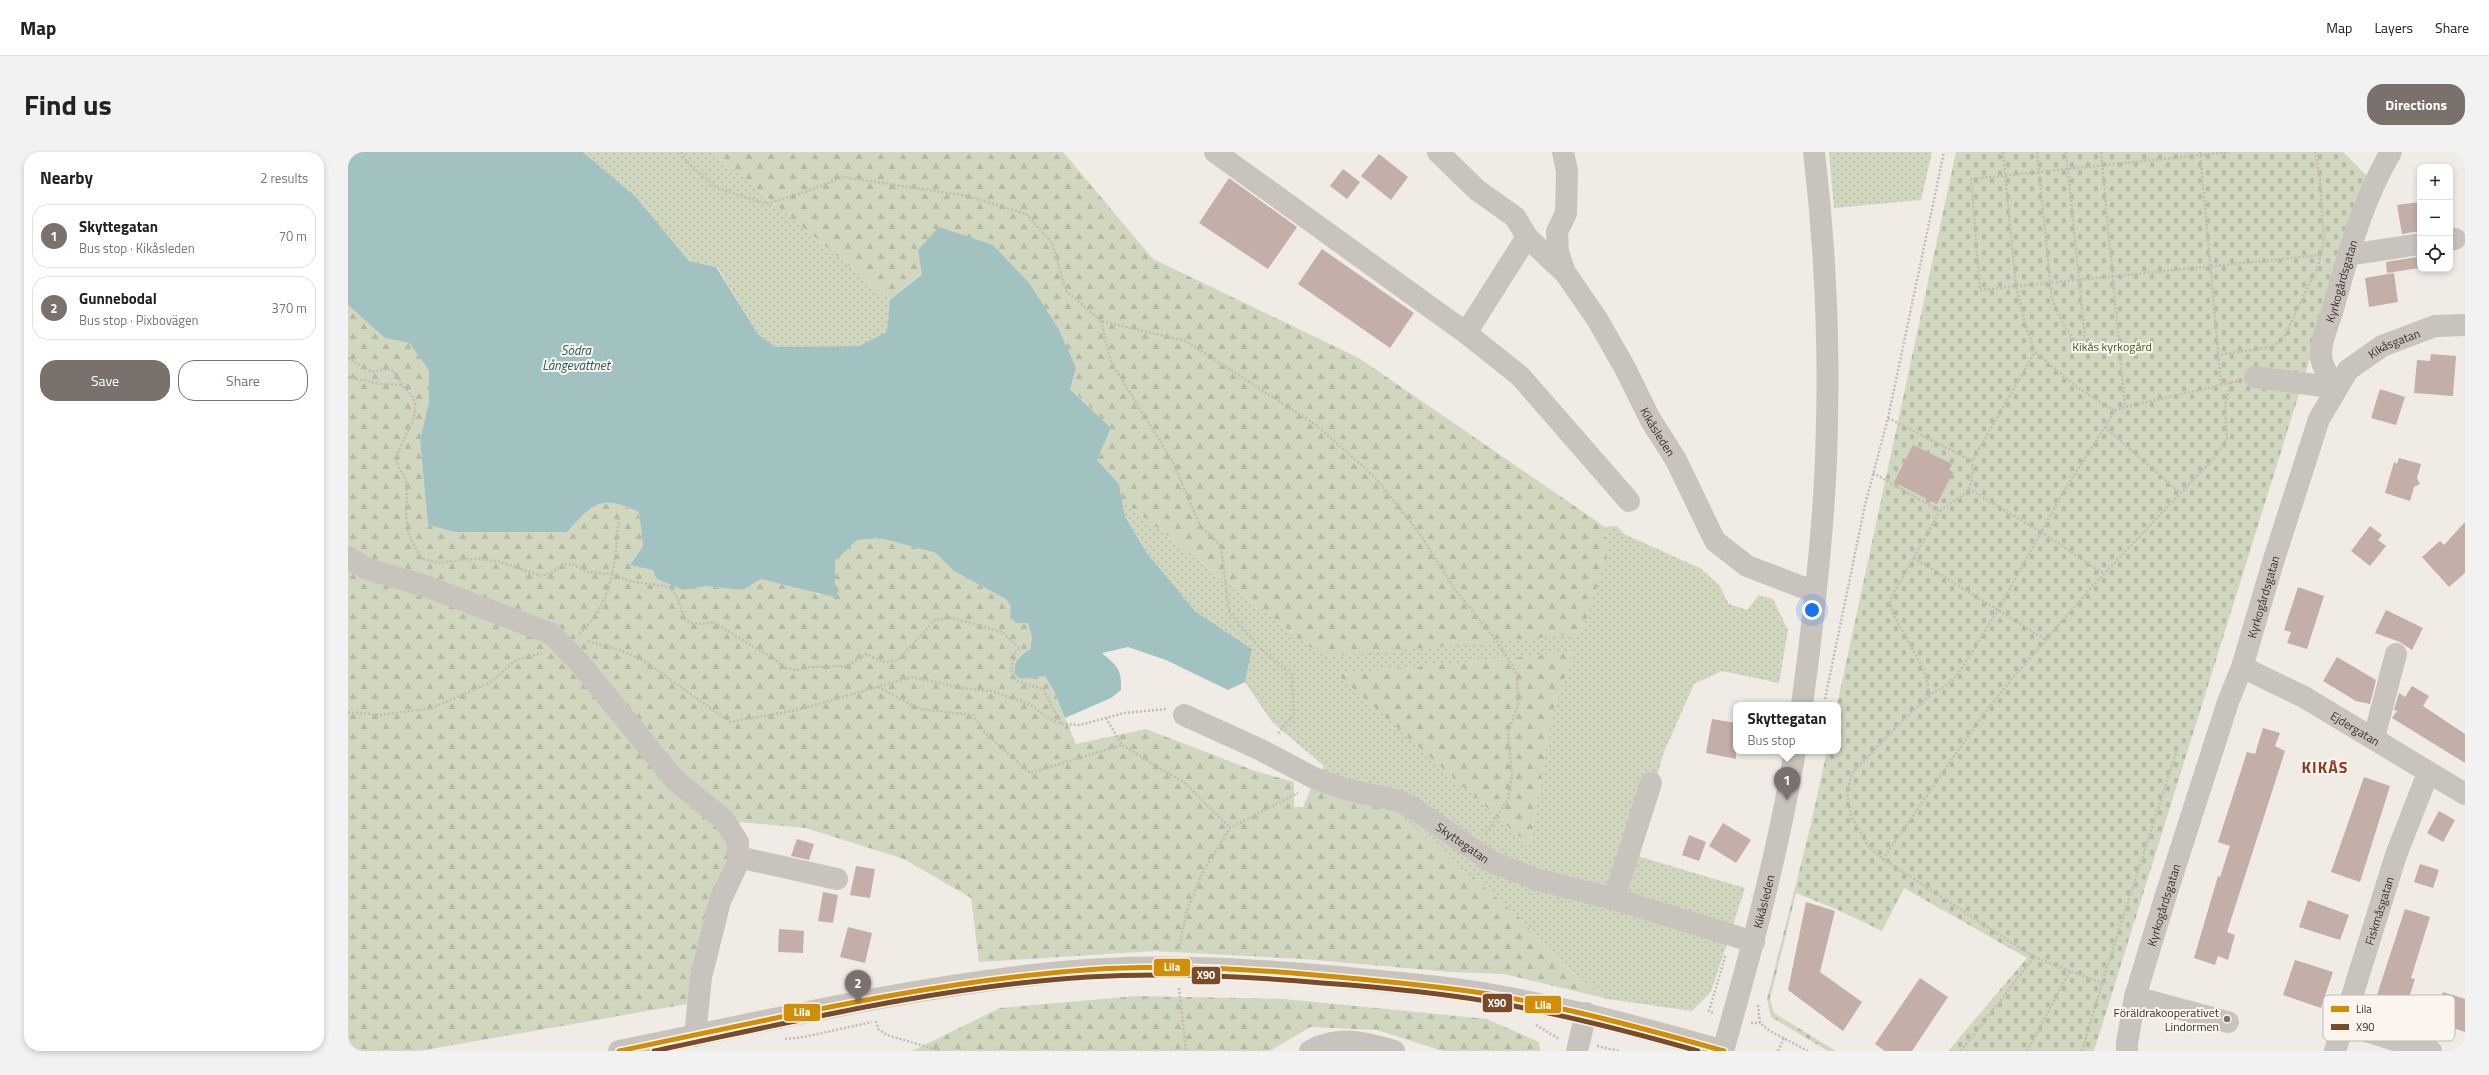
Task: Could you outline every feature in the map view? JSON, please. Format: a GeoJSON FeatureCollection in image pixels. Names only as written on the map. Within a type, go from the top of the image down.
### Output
{"type":"FeatureCollection","features":[{"type":"Feature","properties":{"kind":"street"},"geometry":{"type":"LineString","coordinates":[[1216,152],[1466,333],[1520,376],[1629,501]]}},
{"type":"Feature","properties":{"kind":"street","name":"Kikåsleden"},"geometry":{"type":"LineString","coordinates":[[1438,152],[1477,190],[1515,217],[1527,237],[1566,274],[1597,319],[1625,368],[1650,419],[1676,460],[1715,541],[1747,566],[1815,592]]}},
{"type":"Feature","properties":{"kind":"street"},"geometry":{"type":"LineString","coordinates":[[1563,152],[1567,171],[1566,213],[1557,232],[1558,252],[1566,274]]}},
{"type":"Feature","properties":{"kind":"street"},"geometry":{"type":"LineString","coordinates":[[1802,702],[1815,592],[1826,457],[1827,378],[1822,222],[1814,152]]}},
{"type":"Feature","properties":{"kind":"street","name":"Kyrkogårdsgatan"},"geometry":{"type":"LineString","coordinates":[[2127,1051],[2126,1043],[2135,997],[2192,812],[2228,702],[2242,667],[2274,559],[2319,419],[2337,388],[2324,369],[2321,355],[2348,255],[2370,191],[2391,152]]}},
{"type":"Feature","properties":{"kind":"street"},"geometry":{"type":"LineString","coordinates":[[1466,333],[1527,237]]}},
{"type":"Feature","properties":{"kind":"street"},"geometry":{"type":"LineString","coordinates":[[2348,255],[2417,244]]}},
{"type":"Feature","properties":{"kind":"street","name":"Kikåsgatan"},"geometry":{"type":"LineString","coordinates":[[2337,388],[2348,370],[2382,346],[2435,326],[2465,326]]}},
{"type":"Feature","properties":{"kind":"street"},"geometry":{"type":"LineString","coordinates":[[2255,377],[2337,388]]}},
{"type":"Feature","properties":{"kind":"street"},"geometry":{"type":"LineString","coordinates":[[348,557],[365,568],[428,587],[552,634],[565,647],[674,779],[723,820],[738,842],[738,863],[733,877],[720,901],[701,977],[695,1036]]}},
{"type":"Feature","properties":{"kind":"street"},"geometry":{"type":"LineString","coordinates":[[2374,738],[2396,654]]}},
{"type":"Feature","properties":{"kind":"street","name":"Ejdergatan"},"geometry":{"type":"LineString","coordinates":[[2242,667],[2304,697],[2465,794]]}},
{"type":"Feature","properties":{"kind":"street","name":"Skyttegatan"},"geometry":{"type":"LineString","coordinates":[[1184,716],[1259,749],[1304,773],[1345,789],[1399,801],[1490,861],[1535,879],[1614,899],[1754,942]]}},
{"type":"Feature","properties":{"kind":"street","name":"Kikåsleden"},"geometry":{"type":"LineString","coordinates":[[1724,1051],[1754,942],[1787,800],[1795,754]]}},
{"type":"Feature","properties":{"kind":"street","name":"Fiskmåsgatan"},"geometry":{"type":"LineString","coordinates":[[2353,995],[2396,855],[2428,773]]}},
{"type":"Feature","properties":{"kind":"street"},"geometry":{"type":"LineString","coordinates":[[1614,899],[1651,783]]}},
{"type":"Feature","properties":{"kind":"street"},"geometry":{"type":"LineString","coordinates":[[738,857],[837,879]]}},
{"type":"Feature","properties":{"kind":"street"},"geometry":{"type":"LineString","coordinates":[[619,1051],[947,986],[1052,973],[1112,968],[1194,967],[1279,972],[1456,989],[1586,1014],[1724,1051]]}},
{"type":"Feature","properties":{"kind":"street"},"geometry":{"type":"LineString","coordinates":[[2135,997],[2228,1022]]}},
{"type":"Feature","properties":{"kind":"street"},"geometry":{"type":"LineString","coordinates":[[1585,1048],[1586,1014]]}},
{"type":"Feature","properties":{"kind":"street"},"geometry":{"type":"LineString","coordinates":[[1310,1051],[1334,1041],[1358,1041],[1394,1051]]}},
{"type":"Feature","properties":{"kind":"street","name":"Fiskmåsgatan"},"geometry":{"type":"LineString","coordinates":[[2335,1051],[2338,1041]]}},
{"type":"Feature","properties":{"kind":"street"},"geometry":{"type":"LineString","coordinates":[[2398,1041],[2431,1051]]}},
{"type":"Feature","properties":{"kind":"path"},"geometry":{"type":"LineString","coordinates":[[681,152],[687,162],[717,188],[767,204],[808,191],[843,177],[968,196],[1026,214],[1052,243],[1066,291],[1102,321],[1186,341],[1316,425],[1374,476],[1420,534],[1453,587],[1498,644],[1517,674],[1518,704],[1508,733],[1512,776],[1508,798],[1480,844],[1474,850]]}},
{"type":"Feature","properties":{"kind":"path"},"geometry":{"type":"LineString","coordinates":[[1825,702],[1873,473],[1888,418],[1944,152]]}},
{"type":"Feature","properties":{"kind":"path"},"geometry":{"type":"LineString","coordinates":[[2003,152],[2016,286],[2025,324],[2035,352],[2078,388],[2116,411]]}},
{"type":"Feature","properties":{"kind":"path"},"geometry":{"type":"LineString","coordinates":[[2037,152],[2052,299],[2064,326],[2076,341],[2083,341],[2085,338],[2066,152]]}},
{"type":"Feature","properties":{"kind":"path"},"geometry":{"type":"LineString","coordinates":[[2101,152],[2125,407]]}},
{"type":"Feature","properties":{"kind":"path"},"geometry":{"type":"LineString","coordinates":[[2230,152],[1971,179],[1980,290],[2210,265],[2321,255]]}},
{"type":"Feature","properties":{"kind":"path"},"geometry":{"type":"LineString","coordinates":[[2217,355],[2272,346],[2284,338],[2318,266],[2324,241],[2320,180],[2315,152]]}},
{"type":"Feature","properties":{"kind":"path"},"geometry":{"type":"LineString","coordinates":[[2200,154],[2217,355],[2221,384]]}},
{"type":"Feature","properties":{"kind":"path"},"geometry":{"type":"LineString","coordinates":[[1102,321],[1111,362],[1173,462],[1200,526],[1221,546],[1229,612],[1260,648],[1292,675],[1294,714],[1277,735],[1259,749]]}},
{"type":"Feature","properties":{"kind":"path"},"geometry":{"type":"LineString","coordinates":[[1930,695],[1924,670],[1893,614],[1890,600],[1940,510],[1969,489],[1973,477],[1972,461],[2035,352]]}},
{"type":"Feature","properties":{"kind":"path"},"geometry":{"type":"LineString","coordinates":[[348,358],[371,372],[389,368],[395,371],[402,385],[414,399],[415,409],[409,432],[398,454],[397,463],[406,481],[406,526],[415,550],[423,559],[441,563],[458,560],[494,561],[541,576],[551,573],[564,564],[572,564],[588,572],[612,574],[629,581],[670,587],[677,597],[685,619],[691,623],[704,624],[713,622],[721,625],[785,668],[797,670],[808,667],[848,666],[866,654],[883,662],[898,660],[935,620],[952,618],[1002,632],[1020,649],[1014,654],[1011,671],[1017,681],[1043,689],[1062,724]]}},
{"type":"Feature","properties":{"kind":"path"},"geometry":{"type":"LineString","coordinates":[[348,377],[381,384],[402,385]]}},
{"type":"Feature","properties":{"kind":"path"},"geometry":{"type":"LineString","coordinates":[[2102,983],[2034,957],[1883,859],[1869,847],[1851,816],[1847,793],[1852,773],[1930,695],[1947,685],[1959,673],[1998,610],[2064,491],[2116,411],[2125,407],[2255,377]]}},
{"type":"Feature","properties":{"kind":"path"},"geometry":{"type":"LineString","coordinates":[[1883,859],[1980,720],[2046,640],[2104,574],[2213,459],[2227,439],[2225,406],[2231,382]]}},
{"type":"Feature","properties":{"kind":"path"},"geometry":{"type":"LineString","coordinates":[[1888,418],[1972,461]]}},
{"type":"Feature","properties":{"kind":"path"},"geometry":{"type":"LineString","coordinates":[[2105,428],[2180,493]]}},
{"type":"Feature","properties":{"kind":"path"},"geometry":{"type":"LineString","coordinates":[[1873,473],[1940,510]]}},
{"type":"Feature","properties":{"kind":"path"},"geometry":{"type":"LineString","coordinates":[[1969,489],[2041,532],[2104,574]]}},
{"type":"Feature","properties":{"kind":"path"},"geometry":{"type":"LineString","coordinates":[[565,647],[593,621],[608,590],[616,557],[619,516]]}},
{"type":"Feature","properties":{"kind":"path"},"geometry":{"type":"LineString","coordinates":[[1914,558],[2046,640]]}},
{"type":"Feature","properties":{"kind":"path"},"geometry":{"type":"LineString","coordinates":[[348,712],[380,715],[432,708],[491,682],[516,660],[586,641],[620,650],[644,661],[730,722],[797,710],[912,677],[962,688],[992,691],[1029,704],[1062,724],[1080,725],[1106,718],[1164,708],[1184,716]]}},
{"type":"Feature","properties":{"kind":"path"},"geometry":{"type":"LineString","coordinates":[[878,687],[920,709],[972,715],[982,730],[1030,773],[1122,745]]}},
{"type":"Feature","properties":{"kind":"path"},"geometry":{"type":"LineString","coordinates":[[1106,718],[1122,745],[1186,784],[1230,828]]}},
{"type":"Feature","properties":{"kind":"path"},"geometry":{"type":"LineString","coordinates":[[2082,1051],[2102,983],[2178,747]]}},
{"type":"Feature","properties":{"kind":"path"},"geometry":{"type":"LineString","coordinates":[[1179,949],[1186,913],[1202,873],[1230,828],[1299,792],[1304,773]]}},
{"type":"Feature","properties":{"kind":"path"},"geometry":{"type":"LineString","coordinates":[[1961,1051],[2034,957]]}},
{"type":"Feature","properties":{"kind":"path"},"geometry":{"type":"LineString","coordinates":[[2027,1051],[2070,971]]}},
{"type":"Feature","properties":{"kind":"path"},"geometry":{"type":"LineString","coordinates":[[1179,985],[1186,1051]]}},
{"type":"Feature","properties":{"kind":"path"},"geometry":{"type":"LineString","coordinates":[[1757,1002],[1760,1023],[1808,1051]]}},
{"type":"Feature","properties":{"kind":"path"},"geometry":{"type":"LineString","coordinates":[[783,1039],[804,1037],[883,1020]]}},
{"type":"Feature","properties":{"kind":"path"},"geometry":{"type":"LineString","coordinates":[[876,1021],[878,1029],[887,1035],[941,1051]]}},
{"type":"Feature","properties":{"kind":"path"},"geometry":{"type":"LineString","coordinates":[[1534,1024],[1557,1038],[1585,1048],[1602,1047],[1619,1051]]}},
{"type":"Feature","properties":{"kind":"path"},"geometry":{"type":"LineString","coordinates":[[1778,1051],[1784,1038]]}},
{"type":"Feature","properties":{"kind":"path"},"geometry":{"type":"LineString","coordinates":[[1585,1048],[1602,1047]]}},
{"type":"Feature","properties":{"kind":"green space"},"geometry":{"type":"Polygon","coordinates":[[[583,152],[713,152],[890,300],[888,332],[859,346],[775,347],[758,334],[717,267],[689,261],[635,196],[583,152]]]}},
{"type":"Feature","properties":{"kind":"green space"},"geometry":{"type":"Polygon","coordinates":[[[713,152],[1063,152],[1153,259],[1359,358],[1605,527],[1607,558],[1581,634],[1323,657],[1122,500],[1119,484],[1097,460],[1111,428],[1070,388],[1076,368],[922,273],[890,300],[713,152]]]}},
{"type":"Feature","properties":{"kind":"green space"},"geometry":{"type":"Polygon","coordinates":[[[1829,152],[1932,152],[1921,200],[1834,208],[1829,152]]]}},
{"type":"Feature","properties":{"kind":"green space","name":"Kikås kyrkogård"},"geometry":{"type":"Polygon","coordinates":[[[1956,152],[2343,152],[2367,176],[2094,1051],[1948,1051],[2027,958],[1904,888],[1882,931],[1838,910],[1796,893],[1770,999],[1774,1013],[1836,1051],[1828,1051],[1771,1017],[1767,999],[1810,828],[1826,754],[1841,754],[1841,702],[1838,702],[1956,152]]]}},
{"type":"Feature","properties":{"kind":"green space"},"geometry":{"type":"Polygon","coordinates":[[[348,305],[385,338],[409,343],[429,370],[429,402],[420,440],[428,525],[455,532],[567,532],[585,513],[598,504],[615,504],[639,512],[643,546],[630,564],[653,570],[684,590],[706,586],[743,590],[761,579],[811,590],[819,595],[835,584],[835,561],[857,540],[880,538],[936,553],[954,571],[1006,599],[1028,623],[1032,637],[1030,649],[1019,657],[1021,679],[1045,676],[1054,691],[1076,744],[1146,729],[1255,771],[1294,782],[1294,807],[1303,807],[1313,783],[1396,811],[1521,919],[1560,963],[1608,999],[1504,974],[1452,972],[1303,959],[1154,951],[979,962],[971,898],[904,859],[806,828],[740,822],[687,1004],[419,1051],[348,1051],[348,305]]]}},
{"type":"Feature","properties":{"kind":"green space"},"geometry":{"type":"Polygon","coordinates":[[[1122,500],[1323,657],[1607,558],[1605,527],[1617,526],[1624,534],[1700,568],[1719,585],[1729,604],[1747,610],[1759,595],[1773,599],[1788,630],[1779,683],[1722,671],[1694,684],[1664,752],[1634,855],[1745,888],[1711,992],[1692,1011],[1608,999],[1560,963],[1521,919],[1313,783],[1324,766],[1272,722],[1245,682],[1252,649],[1195,611],[1146,552],[1125,516],[1122,500]],[[1574,652],[1338,674],[1530,846],[1551,716],[1574,652]]]}},
{"type":"Feature","properties":{"kind":"green space"},"geometry":{"type":"Polygon","coordinates":[[[1574,652],[1551,716],[1530,846],[1337,674],[1574,652]]]}},
{"type":"Feature","properties":{"kind":"green space"},"geometry":{"type":"Polygon","coordinates":[[[1137,996],[1284,999],[1487,1019],[1539,1042],[1540,1051],[1443,1051],[1377,1030],[1310,1027],[1270,1051],[912,1051],[1000,1008],[1137,996]]]}},
{"type":"Feature","properties":{"kind":"water","name":"Södra Långevattnet"},"geometry":{"type":"Polygon","coordinates":[[[348,152],[583,152],[635,196],[689,261],[716,267],[758,334],[775,347],[859,346],[887,332],[890,300],[922,274],[918,250],[939,227],[993,245],[1029,283],[1058,328],[1076,368],[1070,389],[1111,428],[1097,460],[1119,484],[1125,516],[1146,552],[1195,611],[1252,649],[1245,682],[1228,690],[1166,660],[1128,647],[1102,653],[1118,668],[1121,677],[1121,690],[1111,698],[1065,718],[1054,691],[1045,676],[1021,679],[1015,674],[1016,662],[1030,649],[1032,637],[1028,623],[1016,623],[1010,617],[1011,606],[1006,599],[954,571],[936,553],[880,538],[857,540],[835,561],[835,584],[839,590],[834,597],[761,579],[743,590],[706,586],[684,590],[657,579],[653,570],[630,565],[643,546],[639,512],[615,503],[598,504],[591,508],[567,532],[455,532],[428,525],[420,440],[429,402],[429,370],[409,343],[385,338],[348,305],[348,152]]]}},
{"type":"Feature","properties":{"kind":"building"},"geometry":{"type":"Polygon","coordinates":[[[1379,154],[1408,177],[1391,200],[1361,176],[1379,154]]]}},
{"type":"Feature","properties":{"kind":"building"},"geometry":{"type":"Polygon","coordinates":[[[1343,169],[1360,182],[1347,199],[1330,186],[1343,169]]]}},
{"type":"Feature","properties":{"kind":"building"},"geometry":{"type":"Polygon","coordinates":[[[1229,178],[1297,227],[1268,269],[1199,223],[1229,178]]]}},
{"type":"Feature","properties":{"kind":"building"},"geometry":{"type":"Polygon","coordinates":[[[2417,202],[2417,232],[2402,234],[2397,205],[2417,202]]]}},
{"type":"Feature","properties":{"kind":"building"},"geometry":{"type":"Polygon","coordinates":[[[1322,249],[1414,313],[1390,348],[1298,284],[1322,249]]]}},
{"type":"Feature","properties":{"kind":"building"},"geometry":{"type":"Polygon","coordinates":[[[2417,257],[2417,268],[2387,273],[2386,262],[2417,257]]]}},
{"type":"Feature","properties":{"kind":"building"},"geometry":{"type":"Polygon","coordinates":[[[2394,273],[2398,302],[2369,307],[2365,278],[2394,273]]]}},
{"type":"Feature","properties":{"kind":"building"},"geometry":{"type":"Polygon","coordinates":[[[2431,354],[2456,356],[2453,396],[2414,393],[2417,360],[2430,361],[2431,354]]]}},
{"type":"Feature","properties":{"kind":"building"},"geometry":{"type":"Polygon","coordinates":[[[2380,389],[2405,397],[2396,425],[2371,418],[2380,389]]]}},
{"type":"Feature","properties":{"kind":"building"},"geometry":{"type":"Polygon","coordinates":[[[1913,445],[1952,464],[1949,470],[1953,472],[1937,504],[1894,482],[1913,445]]]}},
{"type":"Feature","properties":{"kind":"building"},"geometry":{"type":"Polygon","coordinates":[[[2399,458],[2421,464],[2417,478],[2420,484],[2414,487],[2410,501],[2385,493],[2394,462],[2397,464],[2399,458]]]}},
{"type":"Feature","properties":{"kind":"building"},"geometry":{"type":"Polygon","coordinates":[[[2465,522],[2465,573],[2449,587],[2422,557],[2440,541],[2444,545],[2465,522]]]}},
{"type":"Feature","properties":{"kind":"building"},"geometry":{"type":"Polygon","coordinates":[[[2370,526],[2382,535],[2378,540],[2386,546],[2370,566],[2351,551],[2370,526]]]}},
{"type":"Feature","properties":{"kind":"building"},"geometry":{"type":"Polygon","coordinates":[[[2298,587],[2324,596],[2307,649],[2287,643],[2291,632],[2284,630],[2298,587]]]}},
{"type":"Feature","properties":{"kind":"building"},"geometry":{"type":"Polygon","coordinates":[[[2386,610],[2423,628],[2412,650],[2400,642],[2375,633],[2386,610]]]}},
{"type":"Feature","properties":{"kind":"building"},"geometry":{"type":"Polygon","coordinates":[[[2337,657],[2376,680],[2370,704],[2356,701],[2323,681],[2337,657]]]}},
{"type":"Feature","properties":{"kind":"building"},"geometry":{"type":"Polygon","coordinates":[[[2412,686],[2429,696],[2423,706],[2465,734],[2465,763],[2392,718],[2397,711],[2394,710],[2399,693],[2405,697],[2412,686]]]}},
{"type":"Feature","properties":{"kind":"building"},"geometry":{"type":"Polygon","coordinates":[[[1712,719],[1733,722],[1733,754],[1736,754],[1736,759],[1706,753],[1712,719]]]}},
{"type":"Feature","properties":{"kind":"building"},"geometry":{"type":"Polygon","coordinates":[[[2263,728],[2280,733],[2275,746],[2285,751],[2227,932],[2235,935],[2228,960],[2218,956],[2215,965],[2194,958],[2218,876],[2220,877],[2230,846],[2218,842],[2247,752],[2255,754],[2263,728]]]}},
{"type":"Feature","properties":{"kind":"building"},"geometry":{"type":"Polygon","coordinates":[[[2364,777],[2390,786],[2360,882],[2331,872],[2364,777]]]}},
{"type":"Feature","properties":{"kind":"building"},"geometry":{"type":"Polygon","coordinates":[[[2439,811],[2455,820],[2443,842],[2427,833],[2439,811]]]}},
{"type":"Feature","properties":{"kind":"building"},"geometry":{"type":"Polygon","coordinates":[[[1723,823],[1751,840],[1736,863],[1709,846],[1723,823]]]}},
{"type":"Feature","properties":{"kind":"building"},"geometry":{"type":"Polygon","coordinates":[[[1689,835],[1706,842],[1699,861],[1682,855],[1689,835]]]}},
{"type":"Feature","properties":{"kind":"building"},"geometry":{"type":"Polygon","coordinates":[[[797,839],[814,844],[809,860],[791,856],[797,839]]]}},
{"type":"Feature","properties":{"kind":"building"},"geometry":{"type":"Polygon","coordinates":[[[2420,864],[2439,870],[2433,888],[2414,882],[2420,864]]]}},
{"type":"Feature","properties":{"kind":"building"},"geometry":{"type":"Polygon","coordinates":[[[856,866],[875,869],[870,898],[850,895],[856,866]]]}},
{"type":"Feature","properties":{"kind":"building"},"geometry":{"type":"Polygon","coordinates":[[[823,892],[838,895],[833,923],[818,921],[823,892]]]}},
{"type":"Feature","properties":{"kind":"building"},"geometry":{"type":"Polygon","coordinates":[[[2308,900],[2349,915],[2340,940],[2299,927],[2308,900]]]}},
{"type":"Feature","properties":{"kind":"building"},"geometry":{"type":"Polygon","coordinates":[[[1806,902],[1835,911],[1820,972],[1862,1002],[1843,1031],[1788,990],[1806,902]]]}},
{"type":"Feature","properties":{"kind":"building"},"geometry":{"type":"Polygon","coordinates":[[[2405,909],[2430,917],[2411,978],[2415,979],[2410,995],[2377,995],[2405,909]]]}},
{"type":"Feature","properties":{"kind":"building"},"geometry":{"type":"Polygon","coordinates":[[[848,927],[872,933],[865,963],[840,957],[848,927]]]}},
{"type":"Feature","properties":{"kind":"building"},"geometry":{"type":"Polygon","coordinates":[[[779,929],[804,931],[803,953],[778,952],[779,929]]]}},
{"type":"Feature","properties":{"kind":"building"},"geometry":{"type":"Polygon","coordinates":[[[2295,960],[2333,972],[2325,995],[2323,995],[2321,1008],[2283,995],[2295,960]]]}},
{"type":"Feature","properties":{"kind":"building"},"geometry":{"type":"Polygon","coordinates":[[[1920,978],[1948,997],[1912,1051],[1885,1051],[1875,1044],[1920,978]]]}},
{"type":"Feature","properties":{"kind":"building"},"geometry":{"type":"Polygon","coordinates":[[[2443,992],[2452,995],[2442,995],[2443,992]]]}},
{"type":"Feature","properties":{"kind":"building"},"geometry":{"type":"Polygon","coordinates":[[[2455,996],[2465,999],[2465,1032],[2455,1029],[2455,996]]]}},
{"type":"Feature","properties":{"kind":"transit line","name":"Lila"},"geometry":{"type":"LineString","coordinates":[[619,1051],[792,1014],[909,992],[1026,976],[1085,970],[1142,967],[1229,969],[1286,973],[1402,983],[1489,994],[1607,1020],[1724,1051]]}},
{"type":"Feature","properties":{"kind":"transit line","name":"X90"},"geometry":{"type":"LineString","coordinates":[[654,1051],[924,996],[1033,982],[1088,977],[1146,975],[1264,978],[1384,988],[1445,995],[1486,1001],[1566,1017],[1698,1051]]}},
{"type":"Feature","properties":{"kind":"place","name":"Skyttegatan"},"geometry":{"type":"Point","coordinates":[1787,800]}},
{"type":"Feature","properties":{"kind":"place","name":"Gunnebodal"},"geometry":{"type":"Point","coordinates":[858,1003]}},
{"type":"Feature","properties":{"kind":"place","name":"Föräldrakooperativet Lindormen"},"geometry":{"type":"Point","coordinates":[2227,1019]}},
{"type":"Feature","properties":{"kind":"district","name":"KIKÅS"},"geometry":{"type":"Point","coordinates":[2325,767]}}]}
